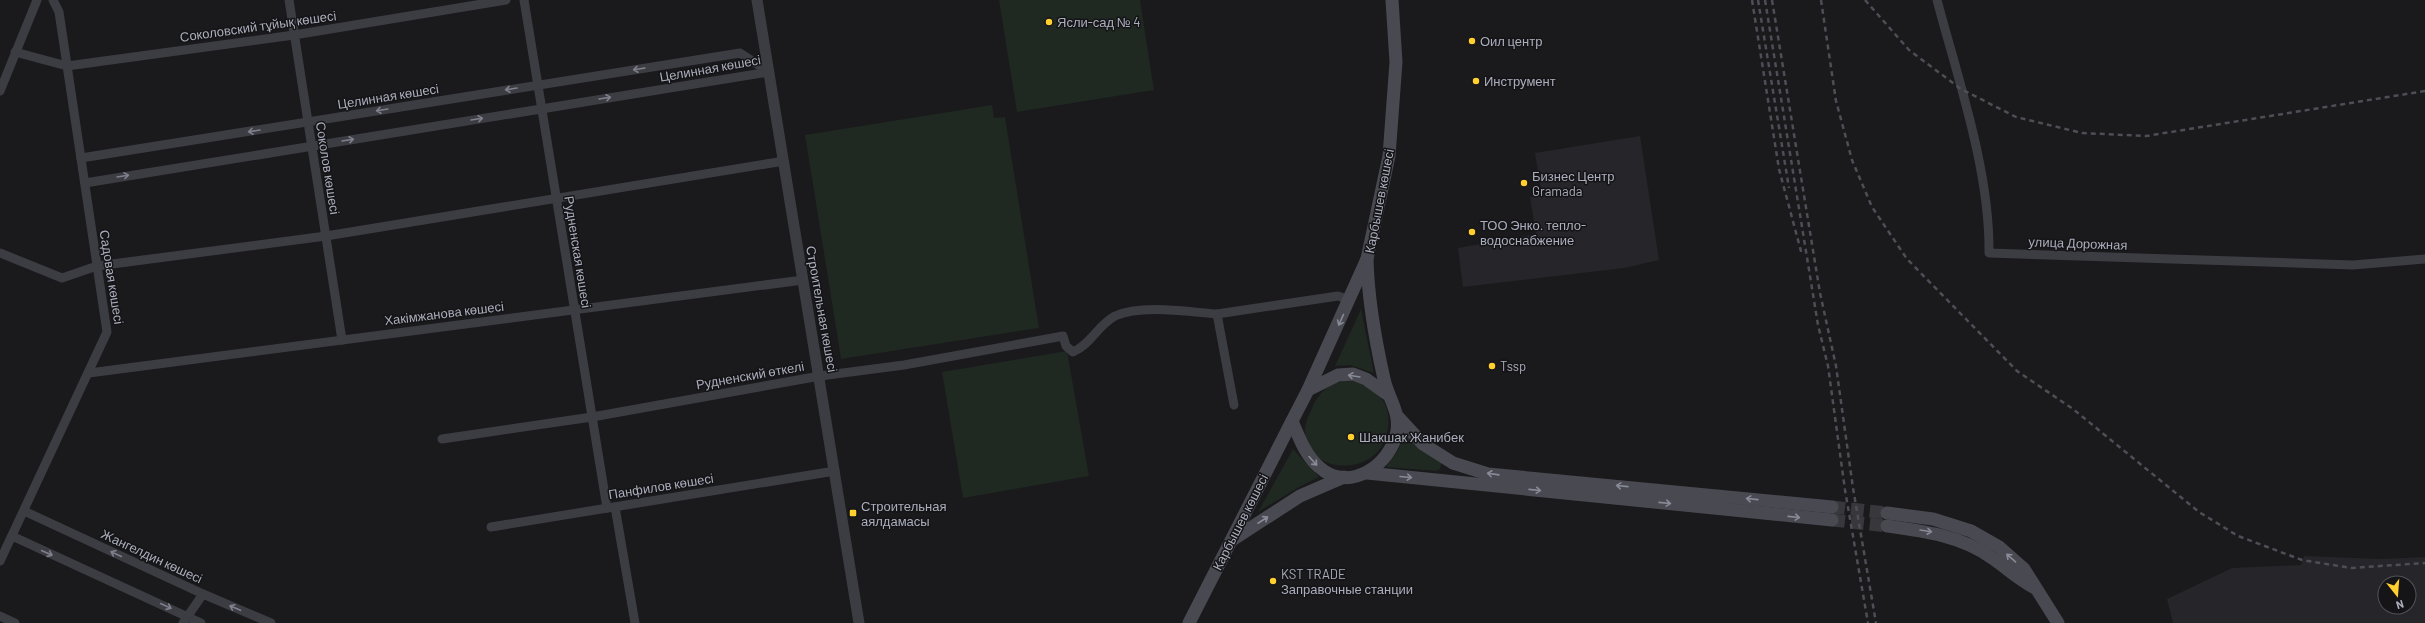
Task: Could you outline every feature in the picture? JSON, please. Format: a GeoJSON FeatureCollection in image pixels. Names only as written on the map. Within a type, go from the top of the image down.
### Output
{"type":"FeatureCollection","features":[{"type":"Feature","properties":{"kind":"main road","name":"Карбышев көшесі"},"geometry":{"type":"LineString","coordinates":[[1308,390],[1350,300],[1367,259],[1389,156],[1396,62],[1392,0]]}},
{"type":"Feature","properties":{"kind":"main road"},"geometry":{"type":"LineString","coordinates":[[1367,259],[1369,307],[1387,394],[1398,417],[1423,444],[1453,463],[1488,474],[1832,507]]}},
{"type":"Feature","properties":{"kind":"main road"},"geometry":{"type":"LineString","coordinates":[[1344,477],[1320,469],[1309,458],[1292,421],[1308,390],[1338,375],[1352,374],[1366,379],[1387,394]]}},
{"type":"Feature","properties":{"kind":"main road"},"geometry":{"type":"LineString","coordinates":[[1367,473],[1391,448],[1398,417]]}},
{"type":"Feature","properties":{"kind":"main road","name":"Карбышев көшесі"},"geometry":{"type":"LineString","coordinates":[[1189,623],[1292,421]]}},
{"type":"Feature","properties":{"kind":"main road"},"geometry":{"type":"LineString","coordinates":[[1230,541],[1300,496],[1344,477],[1367,473],[1832,520]]}},
{"type":"Feature","properties":{"kind":"main road"},"geometry":{"type":"LineString","coordinates":[[1887,519],[1933,519],[1971,531],[1999,547],[2024,569],[2058,623]]}},
{"type":"Feature","properties":{"kind":"street"},"geometry":{"type":"LineString","coordinates":[[0,91],[37,0]]}},
{"type":"Feature","properties":{"kind":"street","name":"Садовая көшесі"},"geometry":{"type":"LineString","coordinates":[[0,562],[107,332],[67,66],[58,12],[53,0]]}},
{"type":"Feature","properties":{"kind":"street","name":"Соколов көшесі"},"geometry":{"type":"LineString","coordinates":[[289,0],[342,340]]}},
{"type":"Feature","properties":{"kind":"street","name":"Соколовский тұйық көшесі"},"geometry":{"type":"LineString","coordinates":[[15,52],[67,66],[294,35],[506,0]]}},
{"type":"Feature","properties":{"kind":"street","name":"Рудненская көшесі"},"geometry":{"type":"LineString","coordinates":[[524,0],[592,416],[635,623]]}},
{"type":"Feature","properties":{"kind":"street","name":"Строительная көшесі"},"geometry":{"type":"LineString","coordinates":[[757,0],[820,376],[859,623]]}},
{"type":"Feature","properties":{"kind":"street","name":"улица Дорожная"},"geometry":{"type":"LineString","coordinates":[[1937,0],[1985,187],[1989,223],[1989,253],[2353,265],[2425,260]]}},
{"type":"Feature","properties":{"kind":"street","name":"Целинная көшесі"},"geometry":{"type":"LineString","coordinates":[[81,158],[740,53],[769,72]]}},
{"type":"Feature","properties":{"kind":"street","name":"Целинная көшесі"},"geometry":{"type":"LineString","coordinates":[[85,183],[769,72]]}},
{"type":"Feature","properties":{"kind":"street"},"geometry":{"type":"LineString","coordinates":[[0,253],[62,278],[98,266],[326,236],[784,161]]}},
{"type":"Feature","properties":{"kind":"street","name":"Хакімжанова көшесі"},"geometry":{"type":"LineString","coordinates":[[89,372],[803,280]]}},
{"type":"Feature","properties":{"kind":"street"},"geometry":{"type":"LineString","coordinates":[[1234,405],[1217,314],[1338,296],[1350,300]]}},
{"type":"Feature","properties":{"kind":"street","name":"Рудненский өткелі"},"geometry":{"type":"LineString","coordinates":[[442,440],[592,416],[820,376],[904,365],[1063,336],[1066,346],[1073,352],[1086,346],[1110,320],[1133,311],[1217,314]]}},
{"type":"Feature","properties":{"kind":"street","name":"Панфилов көшесі"},"geometry":{"type":"LineString","coordinates":[[492,527],[834,471]]}},
{"type":"Feature","properties":{"kind":"street","name":"Жангелдин көшесі"},"geometry":{"type":"LineString","coordinates":[[24,511],[203,594],[271,623]]}},
{"type":"Feature","properties":{"kind":"street"},"geometry":{"type":"LineString","coordinates":[[12,536],[184,619],[201,623]]}},
{"type":"Feature","properties":{"kind":"street"},"geometry":{"type":"LineString","coordinates":[[184,619],[203,594]]}},
{"type":"Feature","properties":{"kind":"street"},"geometry":{"type":"LineString","coordinates":[[0,616],[15,623]]}},
{"type":"Feature","properties":{"kind":"shaded area"},"geometry":{"type":"Polygon","coordinates":[[[999,0],[1140,0],[1154,90],[1017,112],[999,0]]]}},
{"type":"Feature","properties":{"kind":"shaded area"},"geometry":{"type":"Polygon","coordinates":[[[992,105],[994,118],[1005,117],[1039,328],[841,359],[805,135],[992,105]]]}},
{"type":"Feature","properties":{"kind":"shaded area"},"geometry":{"type":"Polygon","coordinates":[[[1640,136],[1659,260],[1624,268],[1463,287],[1458,248],[1536,234],[1530,197],[1542,195],[1535,153],[1640,136]]]}},
{"type":"Feature","properties":{"kind":"shaded area"},"geometry":{"type":"Polygon","coordinates":[[[1361,309],[1374,373],[1350,365],[1335,366],[1361,309]]]}},
{"type":"Feature","properties":{"kind":"shaded area"},"geometry":{"type":"Polygon","coordinates":[[[1067,351],[1089,476],[963,498],[942,372],[1067,351]]]}},
{"type":"Feature","properties":{"kind":"shaded area"},"geometry":{"type":"Polygon","coordinates":[[[1349,380],[1368,388],[1376,393],[1382,400],[1389,416],[1388,426],[1386,437],[1378,451],[1367,460],[1354,465],[1340,466],[1327,462],[1316,456],[1308,445],[1305,428],[1307,419],[1318,396],[1331,385],[1349,380]]]}},
{"type":"Feature","properties":{"kind":"shaded area"},"geometry":{"type":"Polygon","coordinates":[[[1404,433],[1439,457],[1442,461],[1440,469],[1437,471],[1386,467],[1398,450],[1404,433]]]}},
{"type":"Feature","properties":{"kind":"shaded area"},"geometry":{"type":"Polygon","coordinates":[[[1293,449],[1319,477],[1299,487],[1258,512],[1293,449]]]}},
{"type":"Feature","properties":{"kind":"shaded area"},"geometry":{"type":"Polygon","coordinates":[[[2304,556],[2382,559],[2425,557],[2425,623],[2173,623],[2167,599],[2232,568],[2301,565],[2304,556]]]}},
{"type":"Feature","properties":{"kind":"tunnel"},"geometry":{"type":"LineString","coordinates":[[1832,507],[1887,513]]}},
{"type":"Feature","properties":{"kind":"tunnel"},"geometry":{"type":"LineString","coordinates":[[1832,520],[1887,526]]}},
{"type":"Feature","properties":{"kind":"railway"},"geometry":{"type":"LineString","coordinates":[[1752,0],[1779,169],[1802,255]]}},
{"type":"Feature","properties":{"kind":"railway"},"geometry":{"type":"LineString","coordinates":[[1758,0],[1789,188]]}},
{"type":"Feature","properties":{"kind":"railway"},"geometry":{"type":"LineString","coordinates":[[1765,0],[1818,325],[1828,366],[1845,490],[1868,623]]}},
{"type":"Feature","properties":{"kind":"railway"},"geometry":{"type":"LineString","coordinates":[[1772,0],[1820,293],[1836,366],[1853,488],[1876,623]]}},
{"type":"Feature","properties":{"kind":"railway"},"geometry":{"type":"LineString","coordinates":[[1821,0],[1836,101],[1852,160],[1872,207],[1907,259],[2017,371],[2073,409],[2199,512],[2238,536],[2302,560],[2351,568],[2425,563]]}},
{"type":"Feature","properties":{"kind":"railway"},"geometry":{"type":"LineString","coordinates":[[1865,0],[1909,50],[1961,89],[2016,117],[2082,133],[2146,136],[2425,91]]}},
{"type":"Feature","properties":{"kind":"place","name":"Ясли-сад № 4"},"geometry":{"type":"Point","coordinates":[1049,22]}},
{"type":"Feature","properties":{"kind":"place","name":"Оил центр"},"geometry":{"type":"Point","coordinates":[1472,41]}},
{"type":"Feature","properties":{"kind":"place","name":"Инструмент"},"geometry":{"type":"Point","coordinates":[1476,81]}},
{"type":"Feature","properties":{"kind":"place","name":"Бизнес Центр Gramada"},"geometry":{"type":"Point","coordinates":[1524,183]}},
{"type":"Feature","properties":{"kind":"place","name":"ТОО Энко. тепло- водоснабжение"},"geometry":{"type":"Point","coordinates":[1472,232]}},
{"type":"Feature","properties":{"kind":"place","name":"Tssp"},"geometry":{"type":"Point","coordinates":[1492,366]}},
{"type":"Feature","properties":{"kind":"place","name":"Шакшак Жанибек"},"geometry":{"type":"Point","coordinates":[1351,437]}},
{"type":"Feature","properties":{"kind":"place","name":"Строительная аялдамасы"},"geometry":{"type":"Point","coordinates":[853,513]}},
{"type":"Feature","properties":{"kind":"place","name":"KST TRADE Заправочные станции"},"geometry":{"type":"Point","coordinates":[1273,581]}}]}
